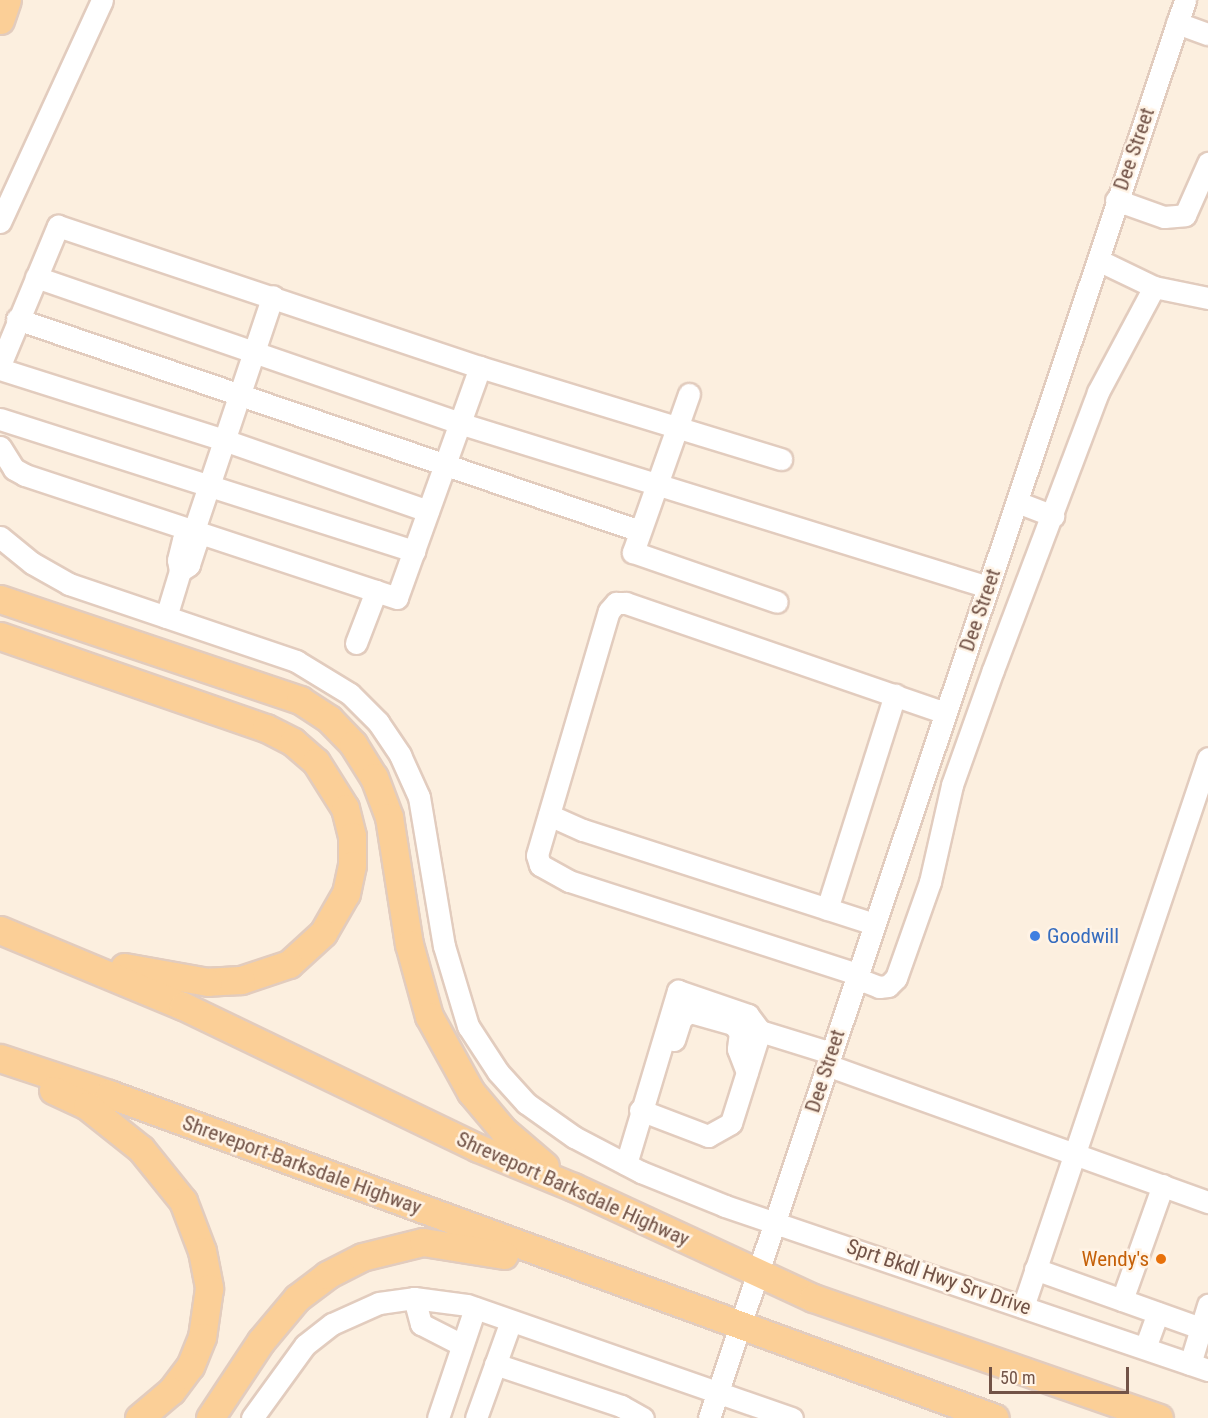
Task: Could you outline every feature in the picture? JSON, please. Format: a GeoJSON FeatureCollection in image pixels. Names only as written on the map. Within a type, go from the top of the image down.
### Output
{"type":"FeatureCollection","features":[{"type":"Feature","properties":{"kind":"main road"},"geometry":{"type":"LineString","coordinates":[[0,20],[8,0]]}},
{"type":"Feature","properties":{"kind":"main road"},"geometry":{"type":"LineString","coordinates":[[0,599],[289,696],[329,719],[353,744],[375,777],[389,817],[418,983],[444,1050],[471,1092],[503,1130],[573,1187]]}},
{"type":"Feature","properties":{"kind":"main road"},"geometry":{"type":"LineString","coordinates":[[0,636],[266,728],[293,742],[316,762],[345,808],[352,836],[352,866],[346,893],[332,921],[313,945],[289,964],[241,980],[208,982],[143,973],[0,929]]}},
{"type":"Feature","properties":{"kind":"main road","name":"Shreveport Barksdale Highway"},"geometry":{"type":"LineString","coordinates":[[0,929],[183,1006],[478,1148],[573,1187],[757,1272],[923,1339],[1159,1418]]}},
{"type":"Feature","properties":{"kind":"main road","name":"Shreveport-Barksdale Highway"},"geometry":{"type":"LineString","coordinates":[[0,1058],[110,1094],[602,1277]]}},
{"type":"Feature","properties":{"kind":"main road"},"geometry":{"type":"LineString","coordinates":[[0,1065],[87,1106],[124,1134],[171,1183],[198,1234],[208,1288],[202,1337],[190,1366],[171,1391],[139,1418]]}},
{"type":"Feature","properties":{"kind":"main road"},"geometry":{"type":"LineString","coordinates":[[468,1228],[513,1226],[995,1418]]}},
{"type":"Feature","properties":{"kind":"main road"},"geometry":{"type":"LineString","coordinates":[[210,1418],[261,1341],[297,1298],[327,1275],[362,1257],[423,1242],[479,1249],[602,1277],[742,1318]]}},
{"type":"Feature","properties":{"kind":"street"},"geometry":{"type":"LineString","coordinates":[[0,222],[102,0]]}},
{"type":"Feature","properties":{"kind":"street","name":"Dee Street"},"geometry":{"type":"LineString","coordinates":[[776,1221],[1098,260],[1116,200],[1185,0]]}},
{"type":"Feature","properties":{"kind":"street"},"geometry":{"type":"LineString","coordinates":[[1177,23],[1208,34]]}},
{"type":"Feature","properties":{"kind":"street"},"geometry":{"type":"LineString","coordinates":[[1116,200],[1164,218],[1185,215],[1198,192],[1208,163]]}},
{"type":"Feature","properties":{"kind":"street"},"geometry":{"type":"LineString","coordinates":[[0,365],[17,319],[58,226],[480,367],[782,459]]}},
{"type":"Feature","properties":{"kind":"street"},"geometry":{"type":"LineString","coordinates":[[1098,260],[1154,287],[1208,298]]}},
{"type":"Feature","properties":{"kind":"street"},"geometry":{"type":"LineString","coordinates":[[36,277],[459,423],[988,587]]}},
{"type":"Feature","properties":{"kind":"street"},"geometry":{"type":"LineString","coordinates":[[945,713],[626,603],[616,603],[609,611],[537,855],[540,865],[547,872],[857,976],[879,987],[888,986],[896,978],[930,882],[952,785],[1098,392],[1154,287]]}},
{"type":"Feature","properties":{"kind":"street"},"geometry":{"type":"LineString","coordinates":[[166,617],[180,571],[189,565],[196,543],[193,533],[273,296]]}},
{"type":"Feature","properties":{"kind":"street"},"geometry":{"type":"LineString","coordinates":[[17,319],[443,467],[640,531]]}},
{"type":"Feature","properties":{"kind":"street"},"geometry":{"type":"LineString","coordinates":[[0,447],[14,469],[25,475],[193,533],[397,598],[480,367]]}},
{"type":"Feature","properties":{"kind":"street"},"geometry":{"type":"LineString","coordinates":[[0,369],[224,440],[428,511]]}},
{"type":"Feature","properties":{"kind":"street"},"geometry":{"type":"LineString","coordinates":[[689,394],[633,552],[777,602]]}},
{"type":"Feature","properties":{"kind":"street"},"geometry":{"type":"LineString","coordinates":[[0,419],[414,551]]}},
{"type":"Feature","properties":{"kind":"street"},"geometry":{"type":"LineString","coordinates":[[1017,502],[1053,516]]}},
{"type":"Feature","properties":{"kind":"street","name":"Sprt Bkdl Hwy Srv Drive"},"geometry":{"type":"LineString","coordinates":[[0,537],[50,575],[296,661],[350,693],[378,722],[400,755],[419,797],[444,946],[468,1026],[498,1072],[526,1103],[574,1137],[626,1164],[725,1206],[776,1221],[1199,1367]]}},
{"type":"Feature","properties":{"kind":"street"},"geometry":{"type":"LineString","coordinates":[[356,643],[376,591]]}},
{"type":"Feature","properties":{"kind":"street"},"geometry":{"type":"LineString","coordinates":[[963,660],[993,670]]}},
{"type":"Feature","properties":{"kind":"street"},"geometry":{"type":"LineString","coordinates":[[827,909],[895,695]]}},
{"type":"Feature","properties":{"kind":"street"},"geometry":{"type":"LineString","coordinates":[[1023,1306],[1208,759]]}},
{"type":"Feature","properties":{"kind":"street"},"geometry":{"type":"LineString","coordinates":[[924,775],[952,785]]}},
{"type":"Feature","properties":{"kind":"street"},"geometry":{"type":"LineString","coordinates":[[549,815],[583,830],[874,924]]}},
{"type":"Feature","properties":{"kind":"street"},"geometry":{"type":"LineString","coordinates":[[626,1164],[641,1104],[678,991],[748,1015],[760,1031],[829,1059],[1075,1154],[1208,1202]]}},
{"type":"Feature","properties":{"kind":"street"},"geometry":{"type":"LineString","coordinates":[[641,1104],[658,1090],[681,1018],[690,1012],[733,1024],[740,1032],[738,1049],[747,1072]]}},
{"type":"Feature","properties":{"kind":"street"},"geometry":{"type":"LineString","coordinates":[[641,1104],[708,1136],[730,1122],[760,1031]]}},
{"type":"Feature","properties":{"kind":"street"},"geometry":{"type":"LineString","coordinates":[[1122,1300],[1163,1185]]}},
{"type":"Feature","properties":{"kind":"street"},"geometry":{"type":"LineString","coordinates":[[709,1418],[776,1221]]}},
{"type":"Feature","properties":{"kind":"street"},"geometry":{"type":"LineString","coordinates":[[1035,1269],[1201,1328]]}},
{"type":"Feature","properties":{"kind":"street"},"geometry":{"type":"LineString","coordinates":[[414,1298],[421,1324],[462,1345]]}},
{"type":"Feature","properties":{"kind":"street"},"geometry":{"type":"LineString","coordinates":[[255,1417],[305,1346],[332,1324],[379,1303],[414,1298],[450,1301],[475,1308],[717,1391],[768,1414],[792,1418]]}},
{"type":"Feature","properties":{"kind":"street"},"geometry":{"type":"LineString","coordinates":[[1199,1367],[1201,1328],[1208,1305]]}},
{"type":"Feature","properties":{"kind":"street"},"geometry":{"type":"LineString","coordinates":[[438,1418],[475,1308]]}},
{"type":"Feature","properties":{"kind":"street"},"geometry":{"type":"LineString","coordinates":[[1145,1348],[1158,1313]]}},
{"type":"Feature","properties":{"kind":"street"},"geometry":{"type":"LineString","coordinates":[[476,1418],[511,1321]]}},
{"type":"Feature","properties":{"kind":"street"},"geometry":{"type":"LineString","coordinates":[[495,1365],[621,1406],[642,1416]]}},
{"type":"Feature","properties":{"kind":"place","name":"Goodwill"},"geometry":{"type":"Point","coordinates":[1035,936]}},
{"type":"Feature","properties":{"kind":"place","name":"Wendy's"},"geometry":{"type":"Point","coordinates":[1161,1259]}}]}
